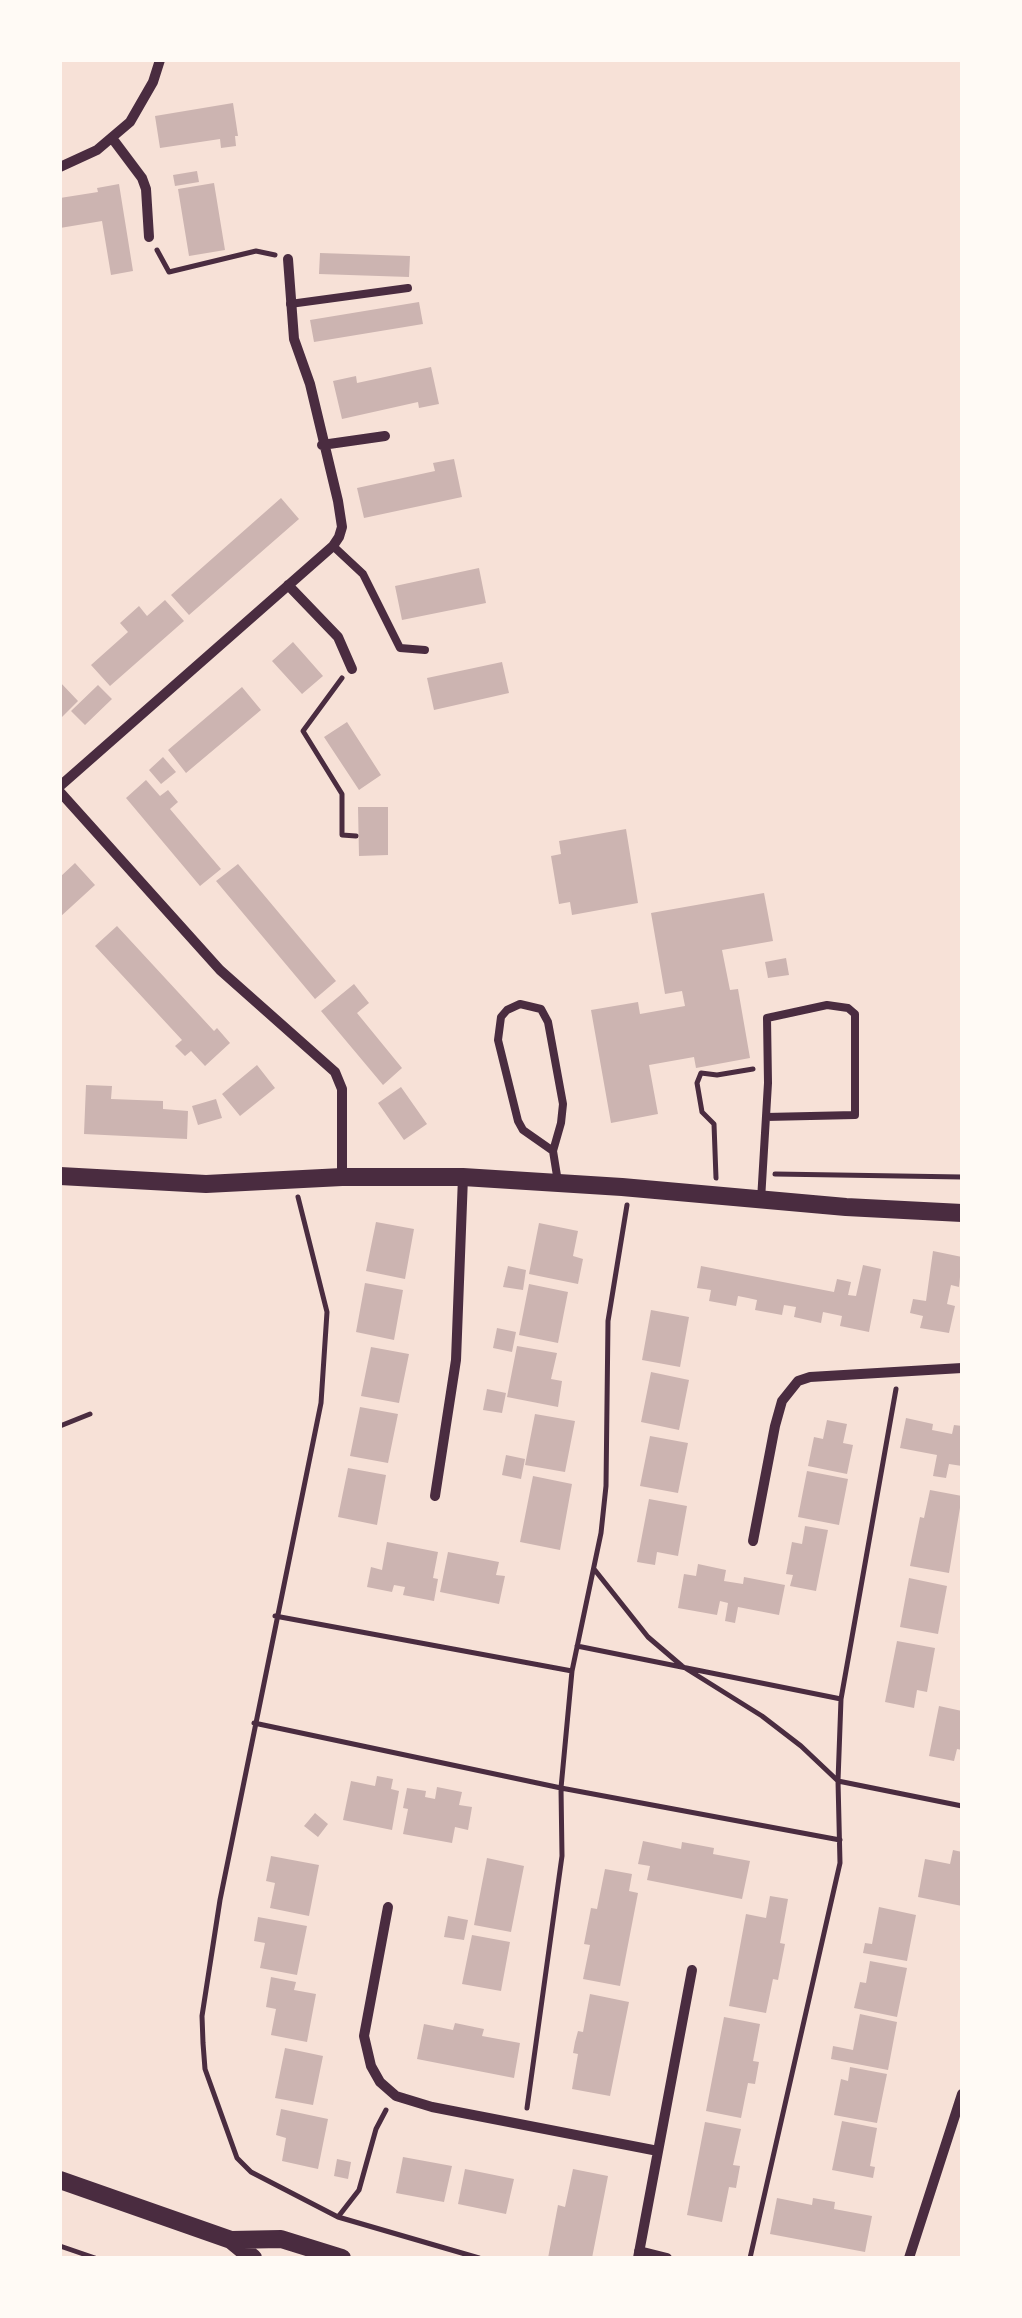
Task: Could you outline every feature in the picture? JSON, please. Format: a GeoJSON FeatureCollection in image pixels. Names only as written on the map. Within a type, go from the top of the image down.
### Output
{"type":"FeatureCollection","features":[{"type":"Feature","properties":{"kind":"street"},"geometry":{"type":"LineString","coordinates":[[60,168],[112,138],[130,122],[160,60]]}},
{"type":"Feature","properties":{"kind":"street"},"geometry":{"type":"LineString","coordinates":[[112,138],[142,178],[149,237]]}},
{"type":"Feature","properties":{"kind":"street"},"geometry":{"type":"LineString","coordinates":[[288,259],[296,351],[310,384],[341,518],[339,537],[60,789],[220,970],[334,1072],[342,1090],[342,1177]]}},
{"type":"Feature","properties":{"kind":"street"},"geometry":{"type":"LineString","coordinates":[[322,445],[384,436]]}},
{"type":"Feature","properties":{"kind":"street"},"geometry":{"type":"LineString","coordinates":[[288,585],[338,637],[352,669]]}},
{"type":"Feature","properties":{"kind":"street"},"geometry":{"type":"LineString","coordinates":[[60,813],[70,804]]}},
{"type":"Feature","properties":{"kind":"street"},"geometry":{"type":"LineString","coordinates":[[60,1176],[206,1184],[342,1177],[462,1177],[962,1213]]}},
{"type":"Feature","properties":{"kind":"street"},"geometry":{"type":"LineString","coordinates":[[435,1496],[456,1360],[462,1177]]}},
{"type":"Feature","properties":{"kind":"street"},"geometry":{"type":"LineString","coordinates":[[753,1540],[775,1426],[788,1390],[798,1381],[810,1377],[962,1368]]}},
{"type":"Feature","properties":{"kind":"street"},"geometry":{"type":"LineString","coordinates":[[388,1907],[364,2036],[371,2066],[380,2082],[396,2096],[432,2107],[658,2151]]}},
{"type":"Feature","properties":{"kind":"street"},"geometry":{"type":"LineString","coordinates":[[667,2258],[639,2254],[692,1970]]}},
{"type":"Feature","properties":{"kind":"street"},"geometry":{"type":"LineString","coordinates":[[909,2258],[962,2094]]}},
{"type":"Feature","properties":{"kind":"street"},"geometry":{"type":"LineString","coordinates":[[60,2180],[231,2240],[253,2258]]}},
{"type":"Feature","properties":{"kind":"street"},"geometry":{"type":"LineString","coordinates":[[231,2240],[281,2239],[342,2258]]}},
{"type":"Feature","properties":{"kind":"lane"},"geometry":{"type":"LineString","coordinates":[[290,304],[408,288]]}},
{"type":"Feature","properties":{"kind":"lane"},"geometry":{"type":"LineString","coordinates":[[333,546],[358,566],[400,648],[425,650]]}},
{"type":"Feature","properties":{"kind":"lane"},"geometry":{"type":"LineString","coordinates":[[553,1151],[522,1130],[498,1040],[501,1017],[520,1004],[541,1009],[548,1022],[563,1104],[562,1124],[553,1151],[558,1182]]}},
{"type":"Feature","properties":{"kind":"lane"},"geometry":{"type":"LineString","coordinates":[[761,1200],[767,1018],[826,1005],[840,1005],[856,1014],[855,1115],[766,1117]]}},
{"type":"Feature","properties":{"kind":"path"},"geometry":{"type":"LineString","coordinates":[[149,237],[169,272],[256,251],[288,259]]}},
{"type":"Feature","properties":{"kind":"path"},"geometry":{"type":"LineString","coordinates":[[352,669],[334,684],[303,731],[342,794],[342,835],[356,836]]}},
{"type":"Feature","properties":{"kind":"path"},"geometry":{"type":"LineString","coordinates":[[717,1196],[714,1124],[702,1112],[697,1082],[700,1073],[717,1075],[768,1066]]}},
{"type":"Feature","properties":{"kind":"path"},"geometry":{"type":"LineString","coordinates":[[762,1173],[962,1178]]}},
{"type":"Feature","properties":{"kind":"path"},"geometry":{"type":"LineString","coordinates":[[293,1180],[327,1312],[321,1403],[254,1723],[202,2016],[205,2069],[237,2158],[250,2172],[338,2217],[479,2258]]}},
{"type":"Feature","properties":{"kind":"path"},"geometry":{"type":"LineString","coordinates":[[524,2125],[562,1856],[561,1788],[572,1671],[606,1486],[608,1320],[628,1201],[620,1200],[622,1186]]}},
{"type":"Feature","properties":{"kind":"path"},"geometry":{"type":"LineString","coordinates":[[750,2258],[840,1862],[841,1699],[899,1371]]}},
{"type":"Feature","properties":{"kind":"path"},"geometry":{"type":"LineString","coordinates":[[60,1426],[90,1414]]}},
{"type":"Feature","properties":{"kind":"path"},"geometry":{"type":"LineString","coordinates":[[593,1568],[648,1636],[682,1666],[762,1716],[838,1781],[962,1806]]}},
{"type":"Feature","properties":{"kind":"path"},"geometry":{"type":"LineString","coordinates":[[275,1616],[572,1671]]}},
{"type":"Feature","properties":{"kind":"path"},"geometry":{"type":"LineString","coordinates":[[577,1646],[841,1699]]}},
{"type":"Feature","properties":{"kind":"path"},"geometry":{"type":"LineString","coordinates":[[254,1723],[561,1788],[840,1840]]}},
{"type":"Feature","properties":{"kind":"path"},"geometry":{"type":"LineString","coordinates":[[338,2217],[359,2190],[376,2129],[396,2096]]}},
{"type":"Feature","properties":{"kind":"path"},"geometry":{"type":"LineString","coordinates":[[60,2246],[95,2258]]}},
{"type":"Feature","properties":{"kind":"building"},"geometry":{"type":"Polygon","coordinates":[[[233,103],[236,146],[221,148],[220,139],[160,148],[155,116],[233,103]]]}},
{"type":"Feature","properties":{"kind":"building"},"geometry":{"type":"Polygon","coordinates":[[[197,171],[199,182],[175,186],[173,175],[197,171]]]}},
{"type":"Feature","properties":{"kind":"building"},"geometry":{"type":"Polygon","coordinates":[[[214,183],[225,250],[189,256],[178,189],[214,183]]]}},
{"type":"Feature","properties":{"kind":"building"},"geometry":{"type":"Polygon","coordinates":[[[119,184],[133,271],[111,275],[102,221],[60,228],[60,198],[119,184]]]}},
{"type":"Feature","properties":{"kind":"building"},"geometry":{"type":"Polygon","coordinates":[[[320,253],[410,256],[409,277],[319,274],[320,253]]]}},
{"type":"Feature","properties":{"kind":"building"},"geometry":{"type":"Polygon","coordinates":[[[419,302],[423,324],[314,342],[310,320],[419,302]]]}},
{"type":"Feature","properties":{"kind":"building"},"geometry":{"type":"Polygon","coordinates":[[[431,367],[439,404],[419,408],[418,402],[342,419],[333,381],[356,376],[357,383],[431,367]]]}},
{"type":"Feature","properties":{"kind":"building"},"geometry":{"type":"Polygon","coordinates":[[[454,459],[462,497],[364,518],[357,488],[435,471],[433,463],[454,459]]]}},
{"type":"Feature","properties":{"kind":"building"},"geometry":{"type":"Polygon","coordinates":[[[281,498],[299,519],[189,615],[171,595],[281,498]]]}},
{"type":"Feature","properties":{"kind":"building"},"geometry":{"type":"Polygon","coordinates":[[[479,568],[486,603],[402,620],[395,586],[479,568]]]}},
{"type":"Feature","properties":{"kind":"building"},"geometry":{"type":"Polygon","coordinates":[[[165,600],[184,621],[110,686],[91,665],[128,632],[120,623],[139,606],[147,616],[165,600]]]}},
{"type":"Feature","properties":{"kind":"building"},"geometry":{"type":"Polygon","coordinates":[[[293,642],[323,676],[302,694],[272,661],[293,642]]]}},
{"type":"Feature","properties":{"kind":"building"},"geometry":{"type":"Polygon","coordinates":[[[502,662],[509,693],[434,710],[427,678],[502,662]]]}},
{"type":"Feature","properties":{"kind":"building"},"geometry":{"type":"Polygon","coordinates":[[[60,682],[78,701],[60,719],[60,682]]]}},
{"type":"Feature","properties":{"kind":"building"},"geometry":{"type":"Polygon","coordinates":[[[98,685],[112,699],[85,725],[71,711],[98,685]]]}},
{"type":"Feature","properties":{"kind":"building"},"geometry":{"type":"Polygon","coordinates":[[[242,687],[261,710],[186,773],[168,750],[242,687]]]}},
{"type":"Feature","properties":{"kind":"building"},"geometry":{"type":"Polygon","coordinates":[[[347,722],[381,775],[359,790],[324,737],[347,722]]]}},
{"type":"Feature","properties":{"kind":"building"},"geometry":{"type":"Polygon","coordinates":[[[163,757],[176,772],[161,784],[149,770],[163,757]]]}},
{"type":"Feature","properties":{"kind":"building"},"geometry":{"type":"Polygon","coordinates":[[[146,780],[160,796],[168,790],[178,802],[170,809],[221,869],[200,886],[126,798],[146,780]]]}},
{"type":"Feature","properties":{"kind":"building"},"geometry":{"type":"Polygon","coordinates":[[[358,807],[388,807],[388,855],[359,856],[358,807]]]}},
{"type":"Feature","properties":{"kind":"building"},"geometry":{"type":"Polygon","coordinates":[[[626,829],[638,903],[572,915],[570,902],[559,904],[551,856],[561,854],[559,841],[626,829]]]}},
{"type":"Feature","properties":{"kind":"building"},"geometry":{"type":"Polygon","coordinates":[[[75,863],[95,885],[60,917],[60,877],[75,863]]]}},
{"type":"Feature","properties":{"kind":"building"},"geometry":{"type":"Polygon","coordinates":[[[238,864],[336,981],[315,999],[216,881],[238,864]]]}},
{"type":"Feature","properties":{"kind":"building"},"geometry":{"type":"Polygon","coordinates":[[[764,893],[773,941],[722,950],[730,990],[738,989],[750,1058],[696,1068],[694,1057],[649,1065],[658,1114],[611,1123],[591,1010],[638,1002],[640,1014],[685,1006],[682,991],[665,994],[651,913],[764,893]]]}},
{"type":"Feature","properties":{"kind":"building"},"geometry":{"type":"Polygon","coordinates":[[[117,926],[214,1031],[217,1028],[230,1043],[205,1066],[191,1051],[185,1056],[175,1046],[182,1040],[95,946],[117,926]]]}},
{"type":"Feature","properties":{"kind":"building"},"geometry":{"type":"Polygon","coordinates":[[[786,958],[789,975],[768,978],[765,962],[786,958]]]}},
{"type":"Feature","properties":{"kind":"building"},"geometry":{"type":"Polygon","coordinates":[[[354,984],[369,1003],[357,1013],[402,1068],[383,1085],[321,1011],[354,984]]]}},
{"type":"Feature","properties":{"kind":"building"},"geometry":{"type":"Polygon","coordinates":[[[257,1065],[275,1088],[240,1116],[222,1094],[257,1065]]]}},
{"type":"Feature","properties":{"kind":"building"},"geometry":{"type":"Polygon","coordinates":[[[86,1085],[112,1086],[111,1099],[163,1101],[163,1109],[188,1111],[187,1139],[84,1134],[86,1085]]]}},
{"type":"Feature","properties":{"kind":"building"},"geometry":{"type":"Polygon","coordinates":[[[401,1087],[427,1124],[404,1140],[378,1103],[401,1087]]]}},
{"type":"Feature","properties":{"kind":"building"},"geometry":{"type":"Polygon","coordinates":[[[216,1099],[222,1118],[198,1125],[192,1106],[216,1099]]]}},
{"type":"Feature","properties":{"kind":"building"},"geometry":{"type":"Polygon","coordinates":[[[376,1222],[414,1229],[405,1279],[366,1271],[376,1222]]]}},
{"type":"Feature","properties":{"kind":"building"},"geometry":{"type":"Polygon","coordinates":[[[539,1223],[578,1231],[573,1256],[583,1259],[578,1284],[529,1274],[539,1223]]]}},
{"type":"Feature","properties":{"kind":"building"},"geometry":{"type":"Polygon","coordinates":[[[933,1251],[962,1257],[959,1287],[951,1285],[947,1304],[955,1306],[949,1333],[920,1328],[923,1316],[910,1313],[913,1299],[926,1301],[933,1251]]]}},
{"type":"Feature","properties":{"kind":"building"},"geometry":{"type":"Polygon","coordinates":[[[863,1265],[881,1269],[869,1332],[840,1326],[842,1316],[823,1312],[821,1323],[794,1317],[796,1307],[784,1305],[782,1315],[755,1310],[757,1300],[738,1296],[736,1306],[709,1301],[711,1290],[697,1288],[701,1266],[834,1292],[837,1279],[851,1282],[848,1295],[856,1296],[863,1265]]]}},
{"type":"Feature","properties":{"kind":"building"},"geometry":{"type":"Polygon","coordinates":[[[508,1266],[526,1270],[523,1290],[503,1287],[508,1266]]]}},
{"type":"Feature","properties":{"kind":"building"},"geometry":{"type":"Polygon","coordinates":[[[365,1283],[403,1290],[394,1340],[356,1332],[365,1283]]]}},
{"type":"Feature","properties":{"kind":"building"},"geometry":{"type":"Polygon","coordinates":[[[529,1284],[568,1292],[558,1343],[519,1335],[529,1284]]]}},
{"type":"Feature","properties":{"kind":"building"},"geometry":{"type":"Polygon","coordinates":[[[651,1310],[689,1317],[680,1367],[642,1360],[651,1310]]]}},
{"type":"Feature","properties":{"kind":"building"},"geometry":{"type":"Polygon","coordinates":[[[497,1328],[516,1332],[512,1352],[493,1348],[497,1328]]]}},
{"type":"Feature","properties":{"kind":"building"},"geometry":{"type":"Polygon","coordinates":[[[517,1346],[557,1353],[551,1379],[562,1381],[558,1407],[507,1397],[517,1346]]]}},
{"type":"Feature","properties":{"kind":"building"},"geometry":{"type":"Polygon","coordinates":[[[371,1347],[409,1354],[399,1403],[361,1396],[371,1347]]]}},
{"type":"Feature","properties":{"kind":"building"},"geometry":{"type":"Polygon","coordinates":[[[651,1372],[689,1380],[679,1430],[641,1422],[651,1372]]]}},
{"type":"Feature","properties":{"kind":"building"},"geometry":{"type":"Polygon","coordinates":[[[487,1389],[506,1393],[502,1413],[483,1410],[487,1389]]]}},
{"type":"Feature","properties":{"kind":"building"},"geometry":{"type":"Polygon","coordinates":[[[360,1407],[398,1414],[388,1463],[350,1456],[360,1407]]]}},
{"type":"Feature","properties":{"kind":"building"},"geometry":{"type":"Polygon","coordinates":[[[535,1414],[575,1421],[565,1472],[525,1465],[535,1414]]]}},
{"type":"Feature","properties":{"kind":"building"},"geometry":{"type":"Polygon","coordinates":[[[906,1418],[933,1424],[932,1430],[952,1434],[954,1425],[962,1426],[962,1466],[949,1464],[946,1478],[933,1476],[937,1455],[900,1448],[906,1418]]]}},
{"type":"Feature","properties":{"kind":"building"},"geometry":{"type":"Polygon","coordinates":[[[827,1420],[847,1424],[843,1443],[853,1445],[847,1474],[808,1466],[814,1437],[823,1439],[827,1420]]]}},
{"type":"Feature","properties":{"kind":"building"},"geometry":{"type":"Polygon","coordinates":[[[650,1436],[688,1443],[678,1493],[640,1486],[650,1436]]]}},
{"type":"Feature","properties":{"kind":"building"},"geometry":{"type":"Polygon","coordinates":[[[506,1455],[525,1459],[521,1479],[502,1475],[506,1455]]]}},
{"type":"Feature","properties":{"kind":"building"},"geometry":{"type":"Polygon","coordinates":[[[348,1468],[386,1475],[377,1525],[338,1517],[348,1468]]]}},
{"type":"Feature","properties":{"kind":"building"},"geometry":{"type":"Polygon","coordinates":[[[807,1471],[848,1479],[839,1525],[798,1517],[807,1471]]]}},
{"type":"Feature","properties":{"kind":"building"},"geometry":{"type":"Polygon","coordinates":[[[533,1476],[572,1484],[560,1550],[520,1542],[533,1476]]]}},
{"type":"Feature","properties":{"kind":"building"},"geometry":{"type":"Polygon","coordinates":[[[930,1490],[962,1496],[949,1573],[910,1566],[930,1490]]]}},
{"type":"Feature","properties":{"kind":"building"},"geometry":{"type":"Polygon","coordinates":[[[649,1499],[687,1506],[678,1556],[657,1552],[655,1565],[637,1562],[649,1499]]]}},
{"type":"Feature","properties":{"kind":"building"},"geometry":{"type":"Polygon","coordinates":[[[805,1526],[828,1530],[816,1591],[790,1586],[793,1575],[786,1574],[792,1542],[802,1544],[805,1526]]]}},
{"type":"Feature","properties":{"kind":"building"},"geometry":{"type":"Polygon","coordinates":[[[387,1542],[438,1552],[434,1601],[403,1595],[405,1587],[394,1585],[392,1592],[367,1587],[371,1567],[382,1570],[387,1542]]]}},
{"type":"Feature","properties":{"kind":"building"},"geometry":{"type":"Polygon","coordinates":[[[448,1552],[499,1562],[496,1575],[505,1576],[499,1604],[440,1592],[448,1552]]]}},
{"type":"Feature","properties":{"kind":"building"},"geometry":{"type":"Polygon","coordinates":[[[698,1564],[726,1570],[724,1581],[743,1584],[744,1577],[785,1585],[779,1615],[738,1607],[735,1623],[725,1621],[728,1603],[720,1601],[717,1615],[678,1608],[684,1574],[696,1576],[698,1564]]]}},
{"type":"Feature","properties":{"kind":"building"},"geometry":{"type":"Polygon","coordinates":[[[909,1578],[947,1586],[938,1634],[900,1627],[909,1578]]]}},
{"type":"Feature","properties":{"kind":"building"},"geometry":{"type":"Polygon","coordinates":[[[897,1641],[935,1648],[927,1692],[917,1690],[914,1708],[885,1702],[897,1641]]]}},
{"type":"Feature","properties":{"kind":"building"},"geometry":{"type":"Polygon","coordinates":[[[939,1706],[962,1711],[962,1750],[957,1749],[954,1761],[929,1756],[939,1706]]]}},
{"type":"Feature","properties":{"kind":"building"},"geometry":{"type":"Polygon","coordinates":[[[377,1776],[393,1779],[391,1789],[399,1791],[392,1830],[343,1820],[351,1781],[375,1786],[377,1776]]]}},
{"type":"Feature","properties":{"kind":"building"},"geometry":{"type":"Polygon","coordinates":[[[437,1787],[462,1792],[459,1805],[472,1807],[468,1830],[455,1827],[452,1843],[403,1834],[407,1788],[426,1791],[425,1797],[435,1799],[437,1787]]]}},
{"type":"Feature","properties":{"kind":"building"},"geometry":{"type":"Polygon","coordinates":[[[315,1813],[328,1824],[318,1837],[304,1826],[315,1813]]]}},
{"type":"Feature","properties":{"kind":"building"},"geometry":{"type":"Polygon","coordinates":[[[643,1841],[681,1849],[682,1842],[714,1848],[713,1854],[750,1861],[742,1899],[647,1880],[650,1866],[638,1864],[643,1841]]]}},
{"type":"Feature","properties":{"kind":"building"},"geometry":{"type":"Polygon","coordinates":[[[953,1850],[962,1852],[962,1906],[918,1897],[925,1859],[950,1864],[953,1850]]]}},
{"type":"Feature","properties":{"kind":"building"},"geometry":{"type":"Polygon","coordinates":[[[271,1856],[319,1865],[309,1916],[270,1908],[275,1883],[266,1881],[271,1856]]]}},
{"type":"Feature","properties":{"kind":"building"},"geometry":{"type":"Polygon","coordinates":[[[487,1858],[524,1866],[511,1932],[474,1925],[487,1858]]]}},
{"type":"Feature","properties":{"kind":"building"},"geometry":{"type":"Polygon","coordinates":[[[605,1869],[632,1874],[629,1891],[638,1893],[620,1986],[583,1979],[590,1945],[584,1944],[591,1908],[597,1909],[605,1869]]]}},
{"type":"Feature","properties":{"kind":"building"},"geometry":{"type":"Polygon","coordinates":[[[770,1896],[788,1899],[780,1943],[785,1944],[766,2013],[729,2006],[746,1914],[766,1918],[770,1896]]]}},
{"type":"Feature","properties":{"kind":"building"},"geometry":{"type":"Polygon","coordinates":[[[879,1907],[916,1915],[907,1961],[863,1953],[865,1943],[872,1944],[879,1907]]]}},
{"type":"Feature","properties":{"kind":"building"},"geometry":{"type":"Polygon","coordinates":[[[448,1916],[468,1920],[464,1940],[444,1937],[448,1916]]]}},
{"type":"Feature","properties":{"kind":"building"},"geometry":{"type":"Polygon","coordinates":[[[258,1917],[307,1926],[297,1975],[260,1968],[265,1943],[254,1941],[258,1917]]]}},
{"type":"Feature","properties":{"kind":"building"},"geometry":{"type":"Polygon","coordinates":[[[472,1935],[510,1942],[501,1991],[462,1984],[472,1935]]]}},
{"type":"Feature","properties":{"kind":"building"},"geometry":{"type":"Polygon","coordinates":[[[870,1961],[907,1968],[897,2017],[854,2008],[860,1982],[866,1983],[870,1961]]]}},
{"type":"Feature","properties":{"kind":"building"},"geometry":{"type":"Polygon","coordinates":[[[271,1977],[296,1982],[294,1990],[316,1994],[307,2042],[271,2035],[276,2009],[266,2007],[271,1977]]]}},
{"type":"Feature","properties":{"kind":"building"},"geometry":{"type":"Polygon","coordinates":[[[590,1994],[629,2002],[610,2096],[572,2089],[578,2054],[573,2053],[575,2042],[578,2031],[583,2032],[590,1994]]]}},
{"type":"Feature","properties":{"kind":"building"},"geometry":{"type":"Polygon","coordinates":[[[860,2014],[897,2022],[888,2070],[831,2059],[833,2046],[853,2050],[860,2014]]]}},
{"type":"Feature","properties":{"kind":"building"},"geometry":{"type":"Polygon","coordinates":[[[724,2017],[760,2024],[753,2061],[759,2062],[755,2084],[748,2083],[741,2118],[706,2111],[724,2017]]]}},
{"type":"Feature","properties":{"kind":"building"},"geometry":{"type":"Polygon","coordinates":[[[455,2023],[484,2029],[482,2036],[520,2043],[514,2078],[417,2059],[424,2024],[453,2030],[455,2023]]]}},
{"type":"Feature","properties":{"kind":"building"},"geometry":{"type":"Polygon","coordinates":[[[285,2048],[323,2056],[313,2105],[275,2098],[285,2048]]]}},
{"type":"Feature","properties":{"kind":"building"},"geometry":{"type":"Polygon","coordinates":[[[850,2067],[887,2074],[877,2123],[834,2115],[841,2079],[848,2081],[850,2067]]]}},
{"type":"Feature","properties":{"kind":"building"},"geometry":{"type":"Polygon","coordinates":[[[281,2109],[328,2119],[318,2169],[282,2161],[286,2138],[276,2135],[281,2109]]]}},
{"type":"Feature","properties":{"kind":"building"},"geometry":{"type":"Polygon","coordinates":[[[842,2121],[877,2128],[870,2166],[875,2167],[873,2178],[832,2170],[842,2121]]]}},
{"type":"Feature","properties":{"kind":"building"},"geometry":{"type":"Polygon","coordinates":[[[705,2122],[741,2129],[733,2165],[740,2166],[736,2188],[729,2187],[722,2222],[687,2215],[705,2122]]]}},
{"type":"Feature","properties":{"kind":"building"},"geometry":{"type":"Polygon","coordinates":[[[403,2157],[452,2166],[444,2202],[396,2193],[403,2157]]]}},
{"type":"Feature","properties":{"kind":"building"},"geometry":{"type":"Polygon","coordinates":[[[337,2159],[351,2162],[348,2179],[334,2176],[337,2159]]]}},
{"type":"Feature","properties":{"kind":"building"},"geometry":{"type":"Polygon","coordinates":[[[465,2169],[514,2179],[506,2214],[458,2204],[465,2169]]]}},
{"type":"Feature","properties":{"kind":"building"},"geometry":{"type":"Polygon","coordinates":[[[573,2169],[608,2176],[592,2258],[548,2258],[558,2205],[565,2207],[573,2169]]]}},
{"type":"Feature","properties":{"kind":"building"},"geometry":{"type":"Polygon","coordinates":[[[777,2198],[812,2205],[813,2198],[835,2202],[834,2209],[872,2216],[865,2252],[770,2234],[777,2198]]]}}]}
